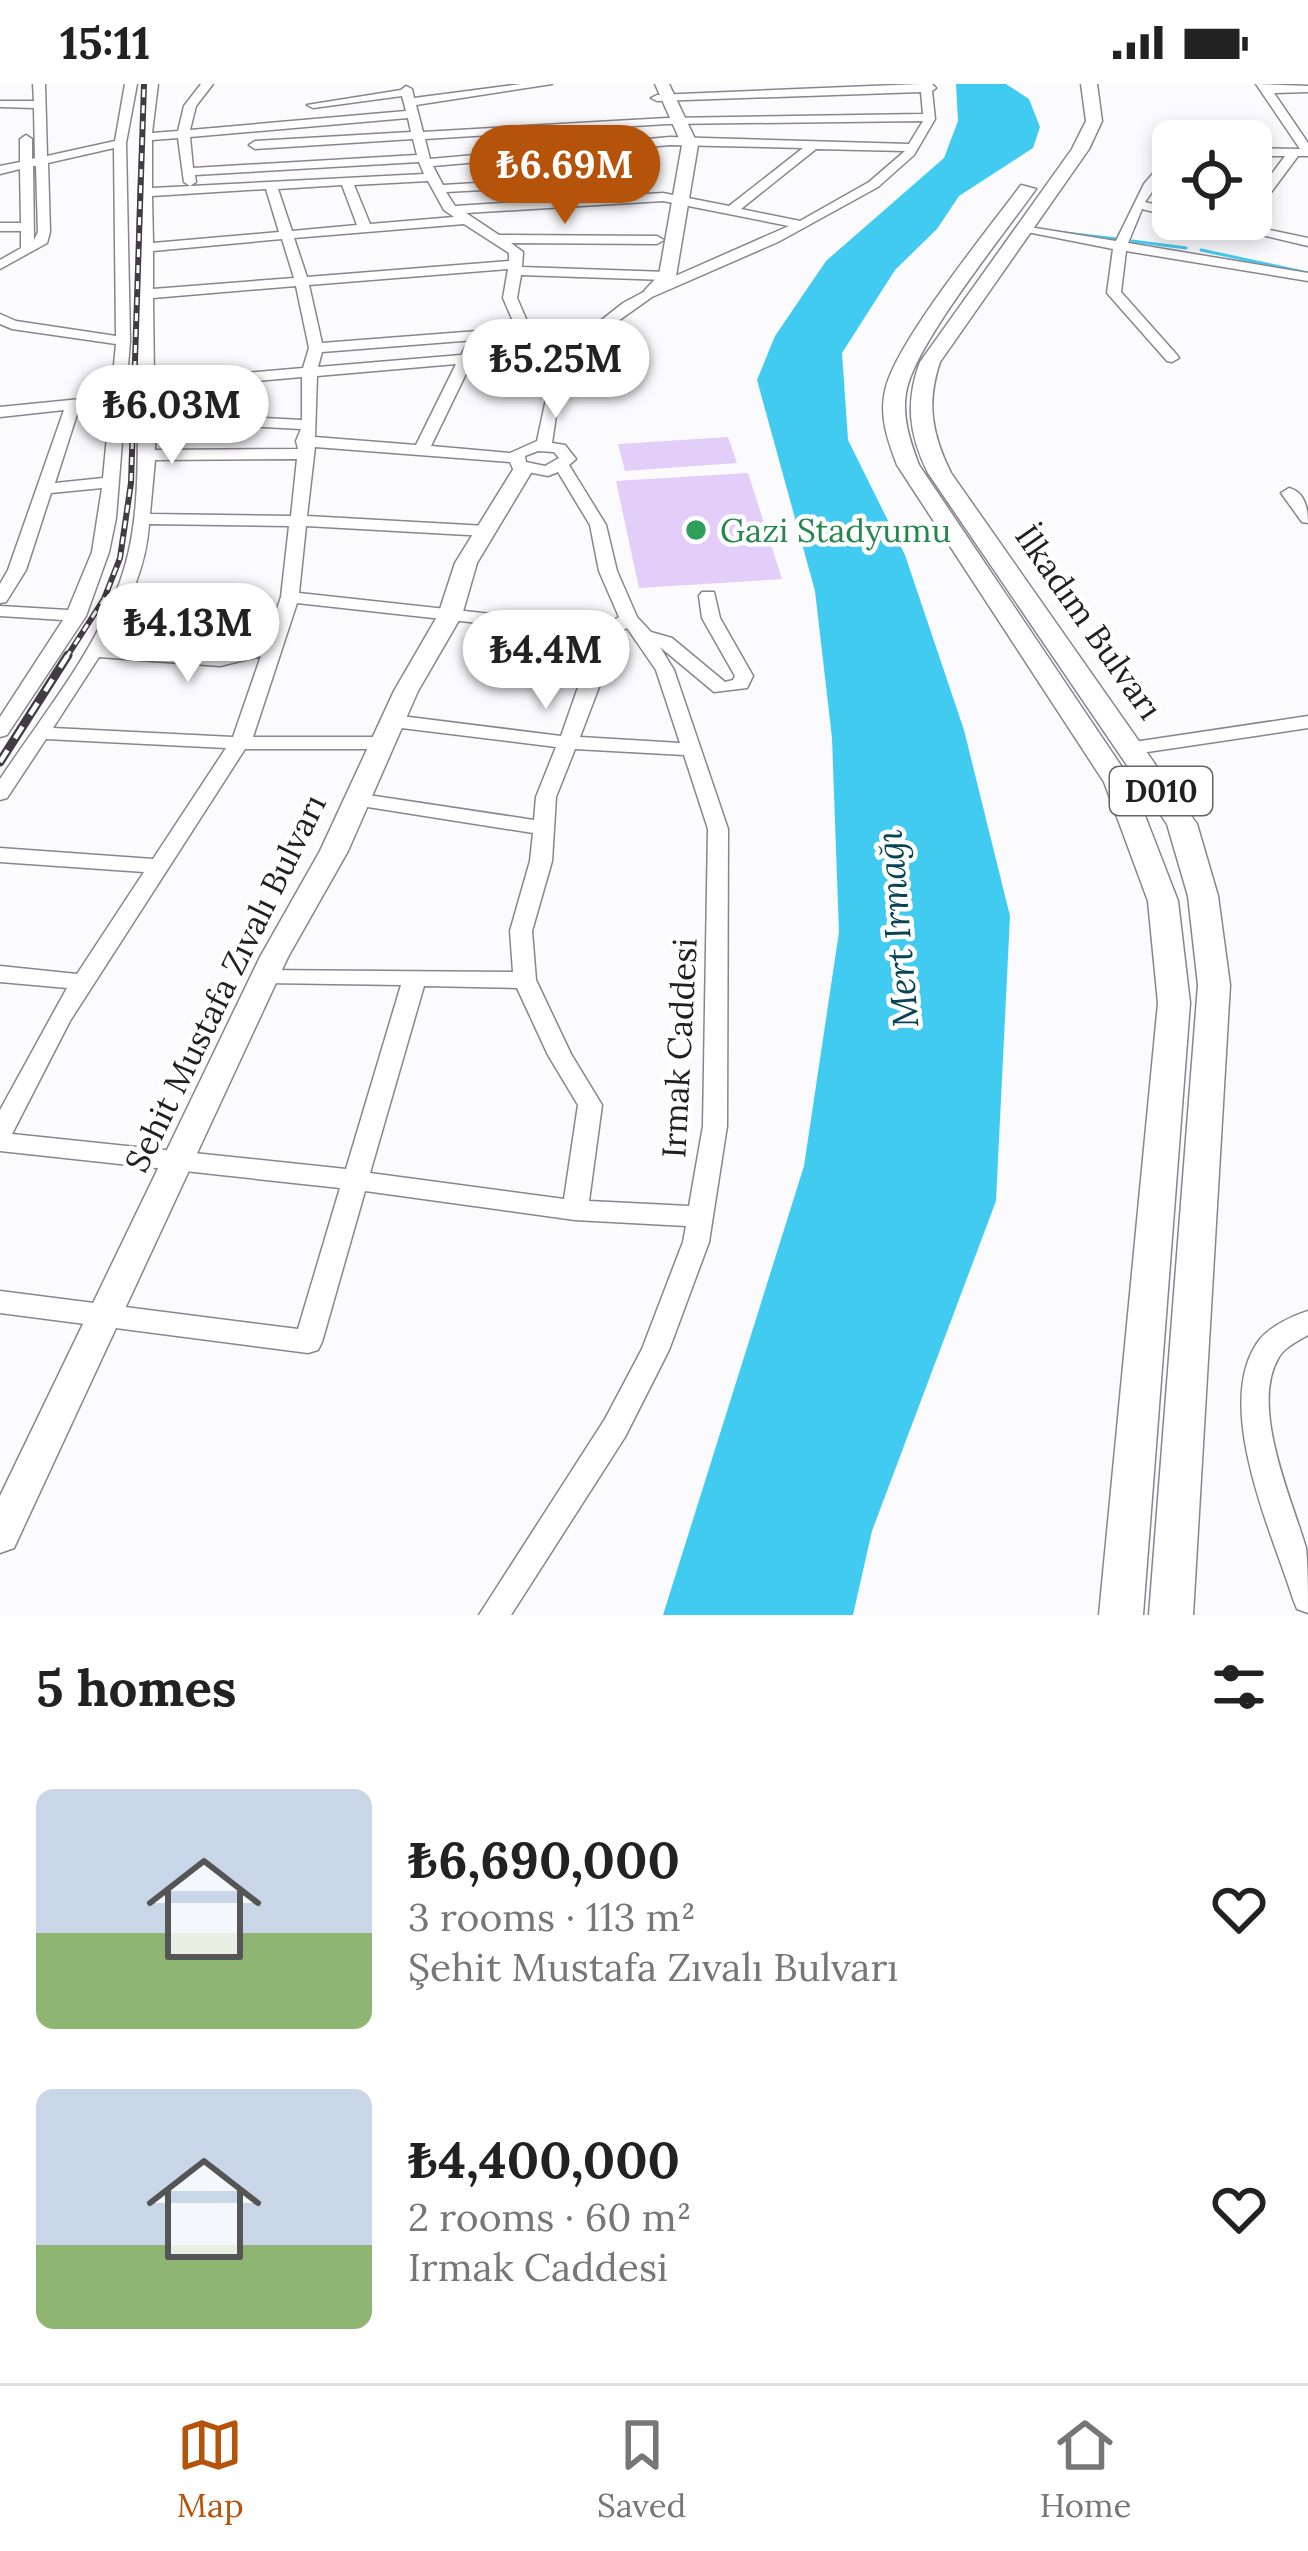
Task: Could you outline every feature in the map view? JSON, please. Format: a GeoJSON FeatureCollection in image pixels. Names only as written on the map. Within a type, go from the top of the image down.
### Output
{"type":"FeatureCollection","features":[{"type":"Feature","properties":{"kind":"highway","name":"İlkadım Bulvarı"},"geometry":{"type":"LineString","coordinates":[[1066,84],[1074,117],[905,358],[893,396],[893,417],[895,438],[908,465],[1118,782],[1163,901],[1174,1003],[1121,1615]]}},
{"type":"Feature","properties":{"kind":"highway","name":"İlkadım Bulvarı"},"geometry":{"type":"LineString","coordinates":[[1089,84],[1094,121],[930,362],[921,384],[923,442],[1182,824],[1203,896],[1214,985],[1171,1615]]}},
{"type":"Feature","properties":{"kind":"main road"},"geometry":{"type":"LineString","coordinates":[[658,281],[657,240],[690,145],[659,91]]}},
{"type":"Feature","properties":{"kind":"main road"},"geometry":{"type":"LineString","coordinates":[[658,281],[671,198],[674,121]]}},
{"type":"Feature","properties":{"kind":"main road","name":"Sehit Mustafa Zıvalı Bulvarı"},"geometry":{"type":"LineString","coordinates":[[0,1536],[266,975],[334,851],[388,732],[451,615],[466,562],[528,457]]}},
{"type":"Feature","properties":{"kind":"street"},"geometry":{"type":"LineString","coordinates":[[0,265],[40,242],[44,232],[26,84]]}},
{"type":"Feature","properties":{"kind":"street"},"geometry":{"type":"LineString","coordinates":[[32,105],[39,84]]}},
{"type":"Feature","properties":{"kind":"street"},"geometry":{"type":"LineString","coordinates":[[0,731],[77,616],[105,544],[123,341],[121,143],[131,84]]}},
{"type":"Feature","properties":{"kind":"street"},"geometry":{"type":"LineString","coordinates":[[0,794],[94,651],[133,574],[147,455],[146,137],[152,84]]}},
{"type":"Feature","properties":{"kind":"street"},"geometry":{"type":"LineString","coordinates":[[191,189],[181,134],[191,98],[205,86],[226,84]]}},
{"type":"Feature","properties":{"kind":"street"},"geometry":{"type":"LineString","coordinates":[[319,120],[308,93],[375,84]]}},
{"type":"Feature","properties":{"kind":"street"},"geometry":{"type":"LineString","coordinates":[[146,137],[319,120],[453,84]]}},
{"type":"Feature","properties":{"kind":"street"},"geometry":{"type":"LineString","coordinates":[[313,105],[536,85],[542,128],[564,153],[577,202]]}},
{"type":"Feature","properties":{"kind":"street"},"geometry":{"type":"LineString","coordinates":[[528,457],[553,388],[590,338],[658,281],[808,226],[870,187],[924,135],[928,117],[928,86],[793,94],[659,91]]}},
{"type":"Feature","properties":{"kind":"street"},"geometry":{"type":"LineString","coordinates":[[1264,87],[1308,89]]}},
{"type":"Feature","properties":{"kind":"street"},"geometry":{"type":"LineString","coordinates":[[1264,87],[1303,153]]}},
{"type":"Feature","properties":{"kind":"street"},"geometry":{"type":"LineString","coordinates":[[407,94],[429,172],[458,215],[516,252],[508,285],[510,305],[525,332]]}},
{"type":"Feature","properties":{"kind":"street"},"geometry":{"type":"LineString","coordinates":[[793,94],[811,148]]}},
{"type":"Feature","properties":{"kind":"street"},"geometry":{"type":"LineString","coordinates":[[0,104],[32,105]]}},
{"type":"Feature","properties":{"kind":"street"},"geometry":{"type":"LineString","coordinates":[[255,145],[674,121],[928,117]]}},
{"type":"Feature","properties":{"kind":"street"},"geometry":{"type":"LineString","coordinates":[[1285,119],[1308,119]]}},
{"type":"Feature","properties":{"kind":"street"},"geometry":{"type":"LineString","coordinates":[[246,128],[276,167]]}},
{"type":"Feature","properties":{"kind":"street"},"geometry":{"type":"LineString","coordinates":[[149,192],[347,182],[670,141],[912,148]]}},
{"type":"Feature","properties":{"kind":"street"},"geometry":{"type":"LineString","coordinates":[[0,170],[121,143]]}},
{"type":"Feature","properties":{"kind":"street"},"geometry":{"type":"LineString","coordinates":[[731,211],[811,148]]}},
{"type":"Feature","properties":{"kind":"street"},"geometry":{"type":"LineString","coordinates":[[1272,152],[1303,153]]}},
{"type":"Feature","properties":{"kind":"street"},"geometry":{"type":"LineString","coordinates":[[1272,188],[1303,153]]}},
{"type":"Feature","properties":{"kind":"street"},"geometry":{"type":"LineString","coordinates":[[28,248],[34,162]]}},
{"type":"Feature","properties":{"kind":"street"},"geometry":{"type":"LineString","coordinates":[[188,172],[276,167],[575,181]]}},
{"type":"Feature","properties":{"kind":"street"},"geometry":{"type":"LineString","coordinates":[[347,182],[365,229]]}},
{"type":"Feature","properties":{"kind":"street"},"geometry":{"type":"LineString","coordinates":[[1152,184],[1138,204],[1114,271],[1114,292],[1172,358]]}},
{"type":"Feature","properties":{"kind":"street"},"geometry":{"type":"LineString","coordinates":[[271,186],[302,282],[316,348],[309,372],[290,597],[239,743],[59,1018],[0,1138],[575,1210],[700,1216]]}},
{"type":"Feature","properties":{"kind":"street"},"geometry":{"type":"LineString","coordinates":[[148,247],[365,229],[577,202],[671,198],[808,226]]}},
{"type":"Feature","properties":{"kind":"street"},"geometry":{"type":"LineString","coordinates":[[1138,204],[1152,208]]}},
{"type":"Feature","properties":{"kind":"street"},"geometry":{"type":"LineString","coordinates":[[0,227],[27,227]]}},
{"type":"Feature","properties":{"kind":"street"},"geometry":{"type":"LineString","coordinates":[[1023,230],[1308,277]]}},
{"type":"Feature","properties":{"kind":"street"},"geometry":{"type":"LineString","coordinates":[[1272,231],[1308,242]]}},
{"type":"Feature","properties":{"kind":"street"},"geometry":{"type":"LineString","coordinates":[[550,237],[574,274]]}},
{"type":"Feature","properties":{"kind":"street"},"geometry":{"type":"LineString","coordinates":[[500,239],[657,240]]}},
{"type":"Feature","properties":{"kind":"street"},"geometry":{"type":"LineString","coordinates":[[148,294],[515,267],[658,281]]}},
{"type":"Feature","properties":{"kind":"street"},"geometry":{"type":"LineString","coordinates":[[0,318],[12,325],[123,341]]}},
{"type":"Feature","properties":{"kind":"street"},"geometry":{"type":"LineString","coordinates":[[316,348],[525,332],[590,338]]}},
{"type":"Feature","properties":{"kind":"street"},"geometry":{"type":"LineString","coordinates":[[421,451],[464,359],[481,334]]}},
{"type":"Feature","properties":{"kind":"street"},"geometry":{"type":"LineString","coordinates":[[145,386],[464,359]]}},
{"type":"Feature","properties":{"kind":"street"},"geometry":{"type":"LineString","coordinates":[[0,412],[117,400]]}},
{"type":"Feature","properties":{"kind":"street"},"geometry":{"type":"LineString","coordinates":[[0,598],[17,570],[20,531],[42,489],[73,405]]}},
{"type":"Feature","properties":{"kind":"street"},"geometry":{"type":"LineString","coordinates":[[145,416],[305,440],[528,457],[562,466]]}},
{"type":"Feature","properties":{"kind":"street"},"geometry":{"type":"LineString","coordinates":[[147,455],[305,440]]}},
{"type":"Feature","properties":{"kind":"street","name":"Irmak Caddesi"},"geometry":{"type":"LineString","coordinates":[[494,1615],[615,1428],[655,1350],[696,1242],[715,1126],[718,829],[664,670],[608,571],[598,525],[562,466],[568,459],[564,451],[528,457]]}},
{"type":"Feature","properties":{"kind":"street"},"geometry":{"type":"LineString","coordinates":[[42,489],[110,482]]}},
{"type":"Feature","properties":{"kind":"street"},"geometry":{"type":"LineString","coordinates":[[1308,492],[1289,493],[1308,518]]}},
{"type":"Feature","properties":{"kind":"street"},"geometry":{"type":"LineString","coordinates":[[142,520],[299,520],[486,531]]}},
{"type":"Feature","properties":{"kind":"street"},"geometry":{"type":"LineString","coordinates":[[290,597],[606,632],[637,628],[666,642],[721,688],[740,684],[744,676],[711,618],[708,596]]}},
{"type":"Feature","properties":{"kind":"street"},"geometry":{"type":"LineString","coordinates":[[0,611],[77,616]]}},
{"type":"Feature","properties":{"kind":"street"},"geometry":{"type":"LineString","coordinates":[[575,1210],[590,1106],[525,980],[521,931],[541,861],[546,797],[564,742],[590,687],[606,632]]}},
{"type":"Feature","properties":{"kind":"street"},"geometry":{"type":"LineString","coordinates":[[94,651],[220,660],[274,648]]}},
{"type":"Feature","properties":{"kind":"street"},"geometry":{"type":"LineString","coordinates":[[1133,748],[1308,722]]}},
{"type":"Feature","properties":{"kind":"street"},"geometry":{"type":"LineString","coordinates":[[40,733],[239,743],[388,732],[694,750]]}},
{"type":"Feature","properties":{"kind":"street"},"geometry":{"type":"LineString","coordinates":[[355,799],[542,828]]}},
{"type":"Feature","properties":{"kind":"street"},"geometry":{"type":"LineString","coordinates":[[0,855],[161,866]]}},
{"type":"Feature","properties":{"kind":"street"},"geometry":{"type":"LineString","coordinates":[[0,974],[85,982]]}},
{"type":"Feature","properties":{"kind":"street"},"geometry":{"type":"LineString","coordinates":[[266,975],[525,980]]}},
{"type":"Feature","properties":{"kind":"street"},"geometry":{"type":"LineString","coordinates":[[0,1302],[308,1342],[414,980]]}},
{"type":"Feature","properties":{"kind":"street"},"geometry":{"type":"LineString","coordinates":[[1308,1322],[1270,1348],[1253,1394],[1260,1438],[1308,1599]]}},
{"type":"Feature","properties":{"kind":"shaded area"},"geometry":{"type":"Polygon","coordinates":[[[728,437],[737,463],[625,471],[618,444],[728,437]]]}},
{"type":"Feature","properties":{"kind":"shaded area","name":"Gazi Stadyumu"},"geometry":{"type":"Polygon","coordinates":[[[748,473],[782,579],[639,588],[616,481],[748,473]]]}},
{"type":"Feature","properties":{"kind":"water","name":"Mert Irmağı"},"geometry":{"type":"Polygon","coordinates":[[[956,84],[1006,84],[1029,99],[1040,127],[1033,148],[959,196],[937,229],[895,270],[842,353],[848,440],[905,555],[964,730],[1010,916],[996,1201],[872,1531],[853,1615],[663,1615],[804,1166],[839,932],[832,738],[815,591],[757,380],[775,336],[826,261],[944,158],[958,121],[956,84]]]}},
{"type":"Feature","properties":{"kind":"waterway"},"geometry":{"type":"LineString","coordinates":[[1057,232],[1117,239]]}},
{"type":"Feature","properties":{"kind":"waterway"},"geometry":{"type":"LineString","coordinates":[[1132,241],[1186,248]]}},
{"type":"Feature","properties":{"kind":"waterway"},"geometry":{"type":"LineString","coordinates":[[1201,250],[1308,273]]}},
{"type":"Feature","properties":{"kind":"railway"},"geometry":{"type":"LineString","coordinates":[[66,658],[104,599],[120,558],[131,483],[144,84]]}},
{"type":"Feature","properties":{"kind":"railway"},"geometry":{"type":"LineString","coordinates":[[0,762],[68,655]]}},
{"type":"Feature","properties":{"kind":"place","name":"Gazi Stadyumu"},"geometry":{"type":"Point","coordinates":[696,530]}}]}
